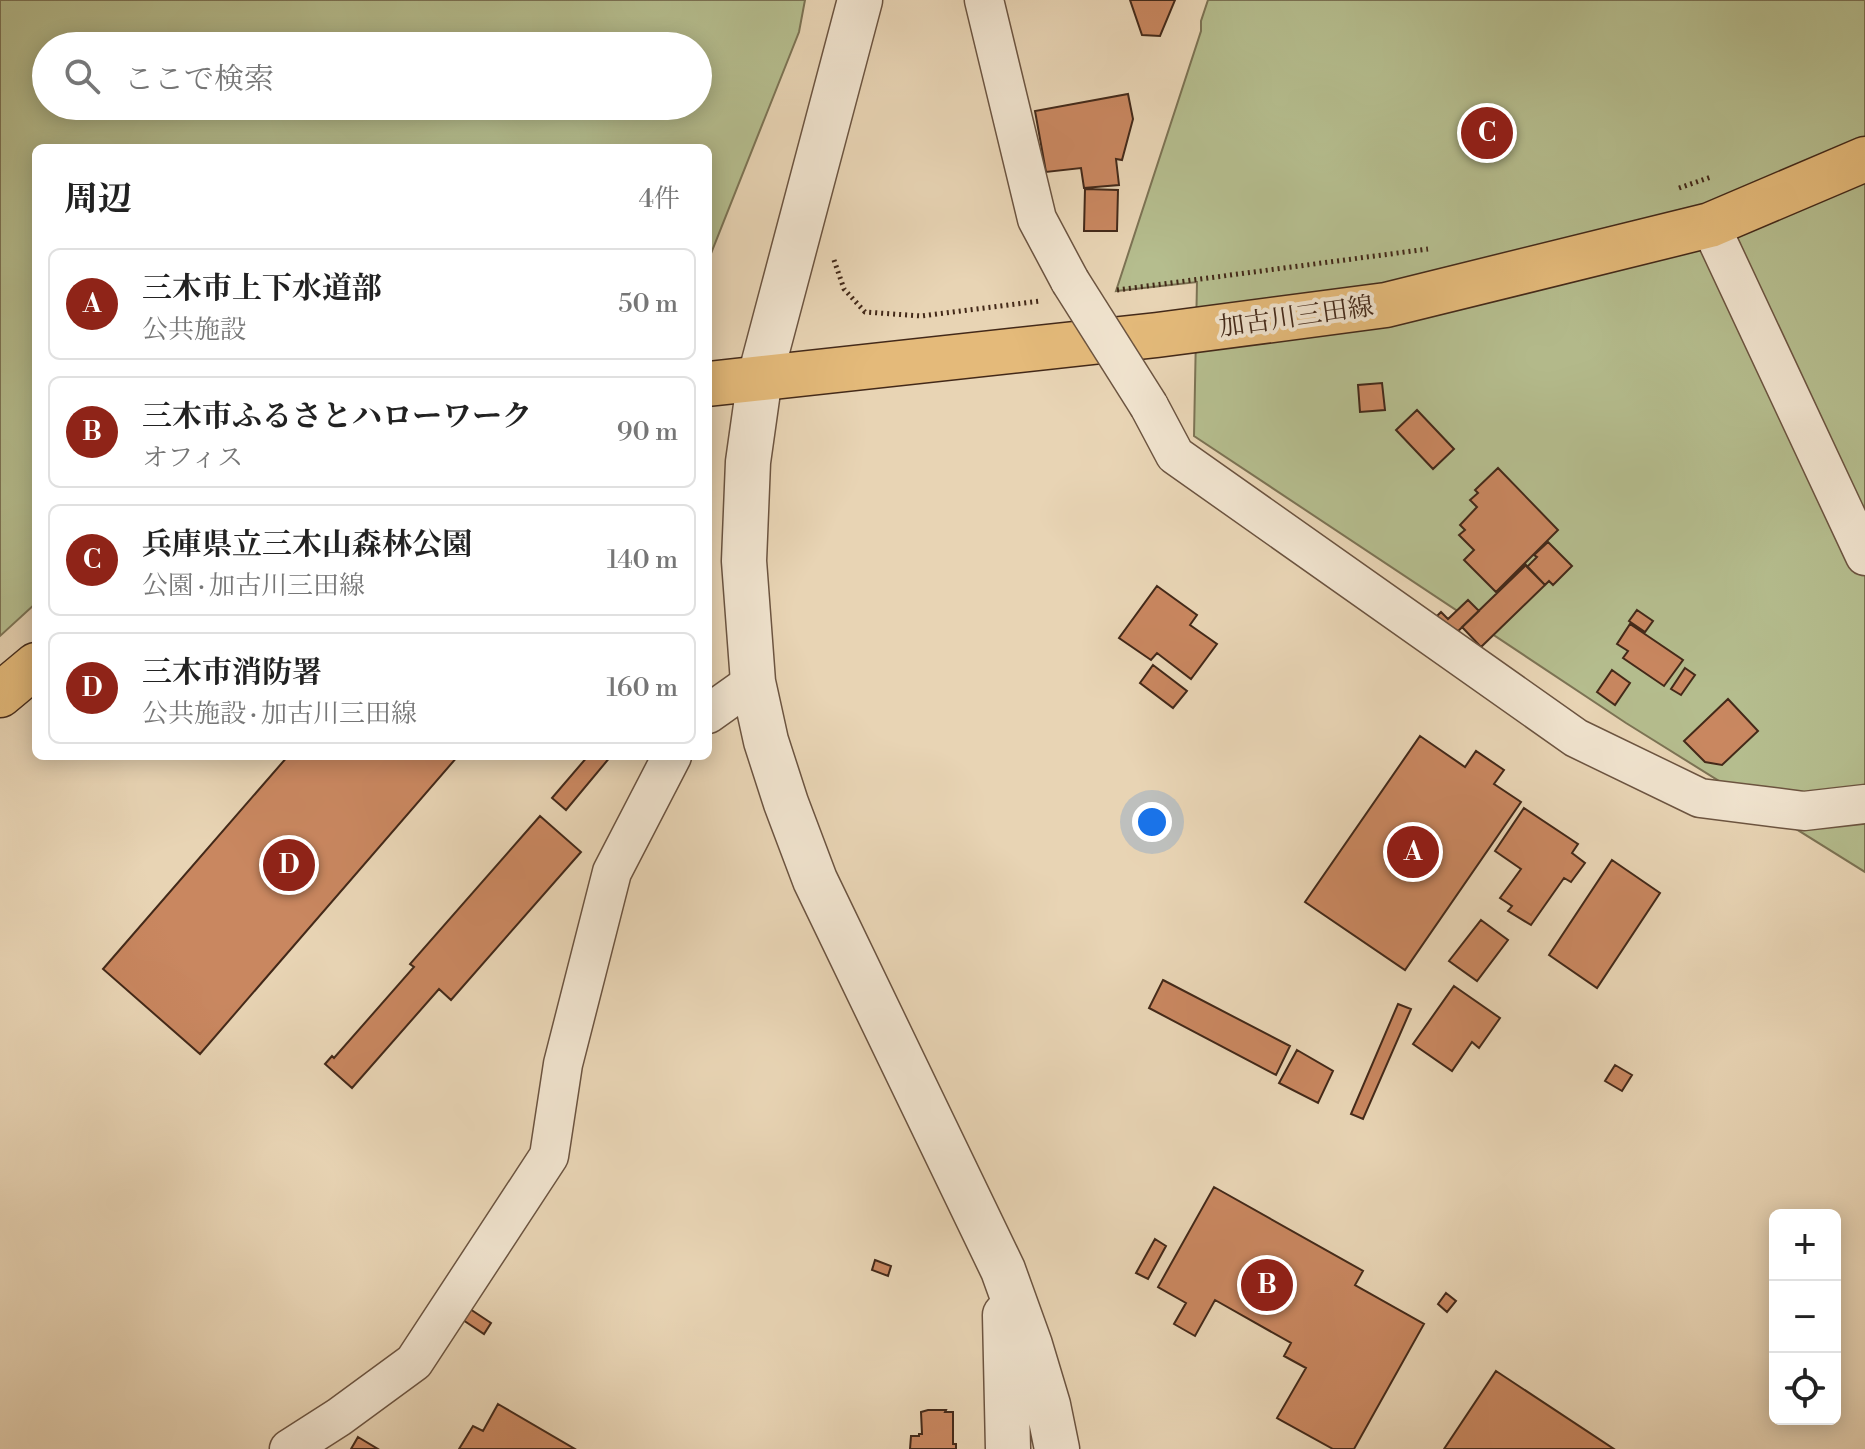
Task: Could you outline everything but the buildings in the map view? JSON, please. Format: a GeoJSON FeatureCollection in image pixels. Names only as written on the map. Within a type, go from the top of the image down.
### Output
{"type":"FeatureCollection","features":[{"type":"Feature","properties":{"kind":"main road","name":"加古川三田線"},"geometry":{"type":"LineString","coordinates":[[712,383],[1157,335],[1386,305],[1710,225],[1865,159]]}},
{"type":"Feature","properties":{"kind":"main road"},"geometry":{"type":"LineString","coordinates":[[0,695],[32,668]]}},
{"type":"Feature","properties":{"kind":"street"},"geometry":{"type":"LineString","coordinates":[[860,0],[760,377],[748,462],[744,561],[753,682],[766,741],[815,880],[1003,1270],[1039,1375],[1057,1449]]}},
{"type":"Feature","properties":{"kind":"street"},"geometry":{"type":"LineString","coordinates":[[984,0],[1037,219],[1071,291],[1149,406],[1175,455],[1576,738],[1700,798],[1804,811],[1865,804]]}},
{"type":"Feature","properties":{"kind":"street"},"geometry":{"type":"LineString","coordinates":[[1710,225],[1865,556]]}},
{"type":"Feature","properties":{"kind":"street"},"geometry":{"type":"LineString","coordinates":[[712,711],[753,682]]}},
{"type":"Feature","properties":{"kind":"street"},"geometry":{"type":"LineString","coordinates":[[289,1449],[414,1362],[549,1156],[563,1064],[612,872],[670,760]]}},
{"type":"Feature","properties":{"kind":"street"},"geometry":{"type":"LineString","coordinates":[[1003,1270],[1008,1449]]}},
{"type":"Feature","properties":{"kind":"path"},"geometry":{"type":"LineString","coordinates":[[1665,192],[1725,173]]}},
{"type":"Feature","properties":{"kind":"path"},"geometry":{"type":"LineString","coordinates":[[834,260],[844,289],[865,312],[921,316],[1071,291],[1442,248]]}},
{"type":"Feature","properties":{"kind":"green space"},"geometry":{"type":"Polygon","coordinates":[[[0,0],[805,0],[799,32],[712,251],[712,144],[32,144],[32,607],[0,636],[0,0]]]}},
{"type":"Feature","properties":{"kind":"green space"},"geometry":{"type":"Polygon","coordinates":[[[1208,0],[1865,0],[1865,872],[1626,723],[1194,436],[1197,282],[1116,291],[1201,31],[1208,0]]]}},
{"type":"Feature","properties":{"kind":"place","name":"兵庫県立三木山森林公園"},"geometry":{"type":"Point","coordinates":[1487,133]}},
{"type":"Feature","properties":{"kind":"place","name":"三木市上下水道部"},"geometry":{"type":"Point","coordinates":[1413,852]}},
{"type":"Feature","properties":{"kind":"place","name":"三木市消防署"},"geometry":{"type":"Point","coordinates":[289,865]}},
{"type":"Feature","properties":{"kind":"place","name":"三木市ふるさとハローワーク"},"geometry":{"type":"Point","coordinates":[1267,1285]}}]}
